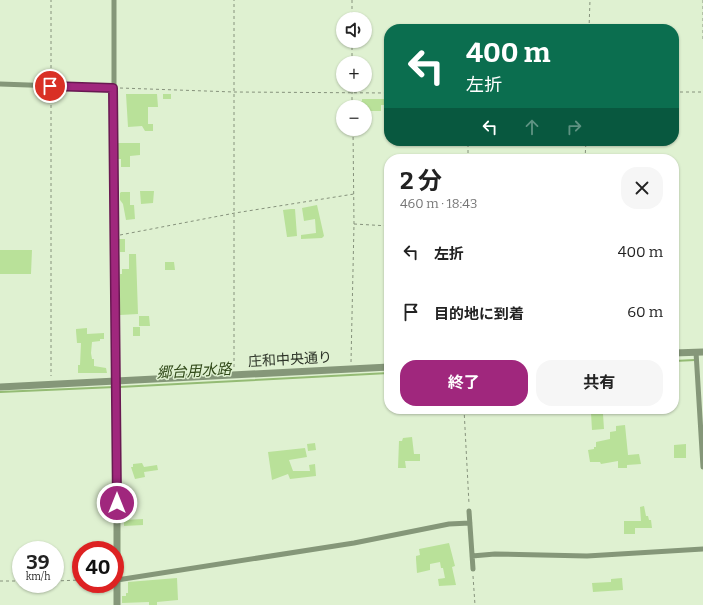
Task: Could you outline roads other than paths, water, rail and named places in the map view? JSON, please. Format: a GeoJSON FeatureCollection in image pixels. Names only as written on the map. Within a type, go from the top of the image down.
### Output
{"type":"FeatureCollection","features":[{"type":"Feature","properties":{"kind":"street"},"geometry":{"type":"LineString","coordinates":[[114,0],[113,88],[117,381],[117,541]]}},
{"type":"Feature","properties":{"kind":"street"},"geometry":{"type":"LineString","coordinates":[[0,84],[113,88]]}},
{"type":"Feature","properties":{"kind":"street"},"geometry":{"type":"LineString","coordinates":[[679,353],[700,352],[703,467]]}},
{"type":"Feature","properties":{"kind":"street","name":"庄和中央通り"},"geometry":{"type":"LineString","coordinates":[[0,387],[384,367]]}},
{"type":"Feature","properties":{"kind":"street"},"geometry":{"type":"LineString","coordinates":[[469,511],[473,569]]}},
{"type":"Feature","properties":{"kind":"street"},"geometry":{"type":"LineString","coordinates":[[124,579],[354,543],[449,524],[470,523]]}},
{"type":"Feature","properties":{"kind":"street"},"geometry":{"type":"LineString","coordinates":[[472,556],[495,554],[587,556],[703,549]]}},
{"type":"Feature","properties":{"kind":"street"},"geometry":{"type":"LineString","coordinates":[[117,593],[117,605]]}},
{"type":"Feature","properties":{"kind":"waterway","name":"郷台用水路"},"geometry":{"type":"LineString","coordinates":[[679,361],[695,360]]}},
{"type":"Feature","properties":{"kind":"waterway","name":"郷台用水路"},"geometry":{"type":"LineString","coordinates":[[119,387],[384,373]]}},
{"type":"Feature","properties":{"kind":"waterway","name":"郷台用水路"},"geometry":{"type":"LineString","coordinates":[[0,392],[115,387]]}}]}
